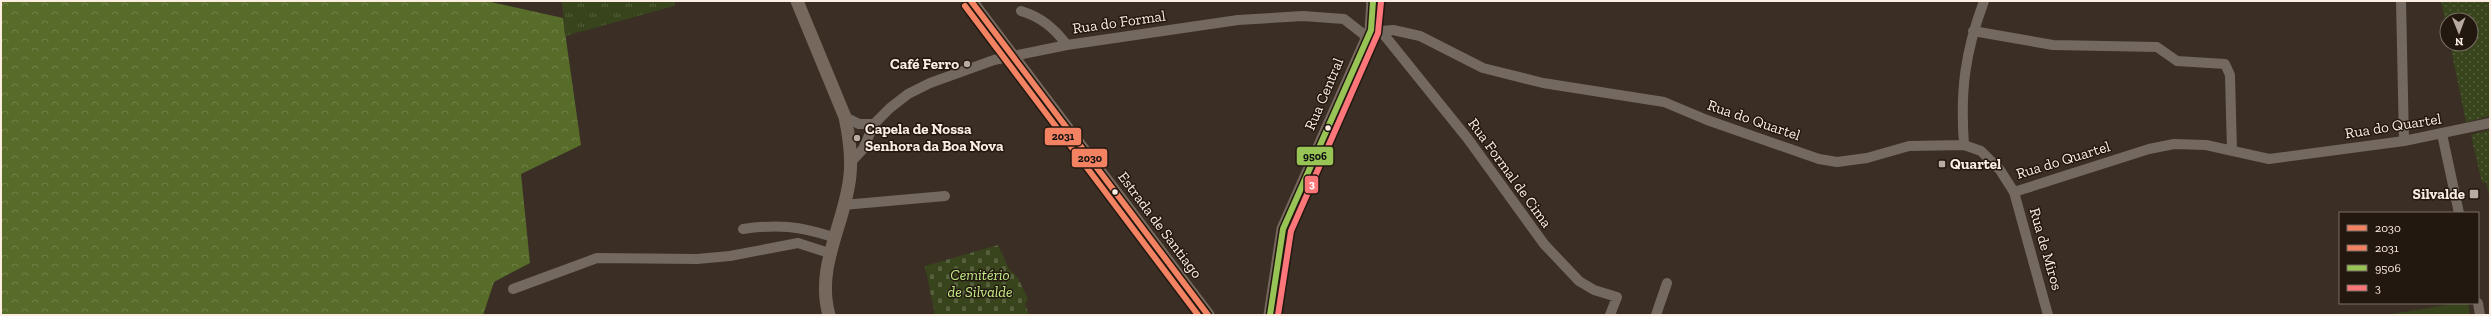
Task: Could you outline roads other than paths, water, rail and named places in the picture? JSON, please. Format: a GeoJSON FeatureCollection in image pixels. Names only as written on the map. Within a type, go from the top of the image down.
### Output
{"type":"FeatureCollection","features":[{"type":"Feature","properties":{"kind":"main road"},"geometry":{"type":"LineString","coordinates":[[797,1],[845,117],[851,162],[850,176],[829,253],[826,293],[829,315]]}},
{"type":"Feature","properties":{"kind":"main road","name":"Estrada de Santiago"},"geometry":{"type":"LineString","coordinates":[[971,1],[1208,315]]}},
{"type":"Feature","properties":{"kind":"main road","name":"Rua Central"},"geometry":{"type":"LineString","coordinates":[[1270,315],[1284,229],[1373,31],[1373,1]]}},
{"type":"Feature","properties":{"kind":"street"},"geometry":{"type":"LineString","coordinates":[[1964,145],[1964,79],[1973,31],[1984,1]]}},
{"type":"Feature","properties":{"kind":"street"},"geometry":{"type":"LineString","coordinates":[[2400,1],[2404,141]]}},
{"type":"Feature","properties":{"kind":"street"},"geometry":{"type":"LineString","coordinates":[[1021,10],[1032,14],[1055,29],[1067,45]]}},
{"type":"Feature","properties":{"kind":"street","name":"Rua do Formal"},"geometry":{"type":"LineString","coordinates":[[874,124],[890,108],[908,94],[930,83],[978,65],[1067,45],[1238,20],[1303,16],[1344,19],[1373,31]]}},
{"type":"Feature","properties":{"kind":"street","name":"Rua do Quartel"},"geometry":{"type":"LineString","coordinates":[[1373,31],[1393,30],[1420,36],[1463,59],[1491,70],[1544,83],[1664,102],[1707,120],[1819,159],[1837,162],[1867,158],[1909,146],[1964,145],[1981,151],[2000,170],[2014,192],[2149,149],[2174,144],[2206,145],[2269,159],[2404,141],[2490,124]]}},
{"type":"Feature","properties":{"kind":"street","name":"Rua Formal de Cima"},"geometry":{"type":"LineString","coordinates":[[1373,31],[1468,139],[1544,244],[1579,281],[1594,290],[1617,297],[1610,315]]}},
{"type":"Feature","properties":{"kind":"street"},"geometry":{"type":"LineString","coordinates":[[1973,31],[2053,45],[2157,47],[2177,61],[2225,64],[2230,75],[2232,151]]}},
{"type":"Feature","properties":{"kind":"street"},"geometry":{"type":"LineString","coordinates":[[845,117],[859,124],[874,124],[863,150],[851,162]]}},
{"type":"Feature","properties":{"kind":"street"},"geometry":{"type":"LineString","coordinates":[[2442,134],[2459,212]]}},
{"type":"Feature","properties":{"kind":"street","name":"Rua de Miros"},"geometry":{"type":"LineString","coordinates":[[2014,192],[2048,315]]}},
{"type":"Feature","properties":{"kind":"street"},"geometry":{"type":"LineString","coordinates":[[842,206],[945,196]]}},
{"type":"Feature","properties":{"kind":"street"},"geometry":{"type":"LineString","coordinates":[[743,229],[769,225],[774,228],[794,226],[833,237]]}},
{"type":"Feature","properties":{"kind":"street"},"geometry":{"type":"LineString","coordinates":[[513,289],[597,258],[697,259],[730,256],[798,243],[829,253]]}},
{"type":"Feature","properties":{"kind":"street"},"geometry":{"type":"LineString","coordinates":[[1656,315],[1666,283]]}},
{"type":"Feature","properties":{"kind":"street"},"geometry":{"type":"LineString","coordinates":[[2478,304],[2480,315]]}},
{"type":"Feature","properties":{"kind":"place","name":"Café Ferro"},"geometry":{"type":"Point","coordinates":[967,64]}},
{"type":"Feature","properties":{"kind":"place","name":"Capela de Nossa Senhora da Boa Nova"},"geometry":{"type":"Point","coordinates":[857,138]}},
{"type":"Feature","properties":{"kind":"place","name":"Quartel"},"geometry":{"type":"Point","coordinates":[1942,164]}},
{"type":"Feature","properties":{"kind":"place","name":"Silvalde"},"geometry":{"type":"Point","coordinates":[2474,194]}},
{"type":"Feature","properties":{"kind":"park label","name":"Cemitério de Silvalde"},"geometry":{"type":"Point","coordinates":[980,284]}}]}
